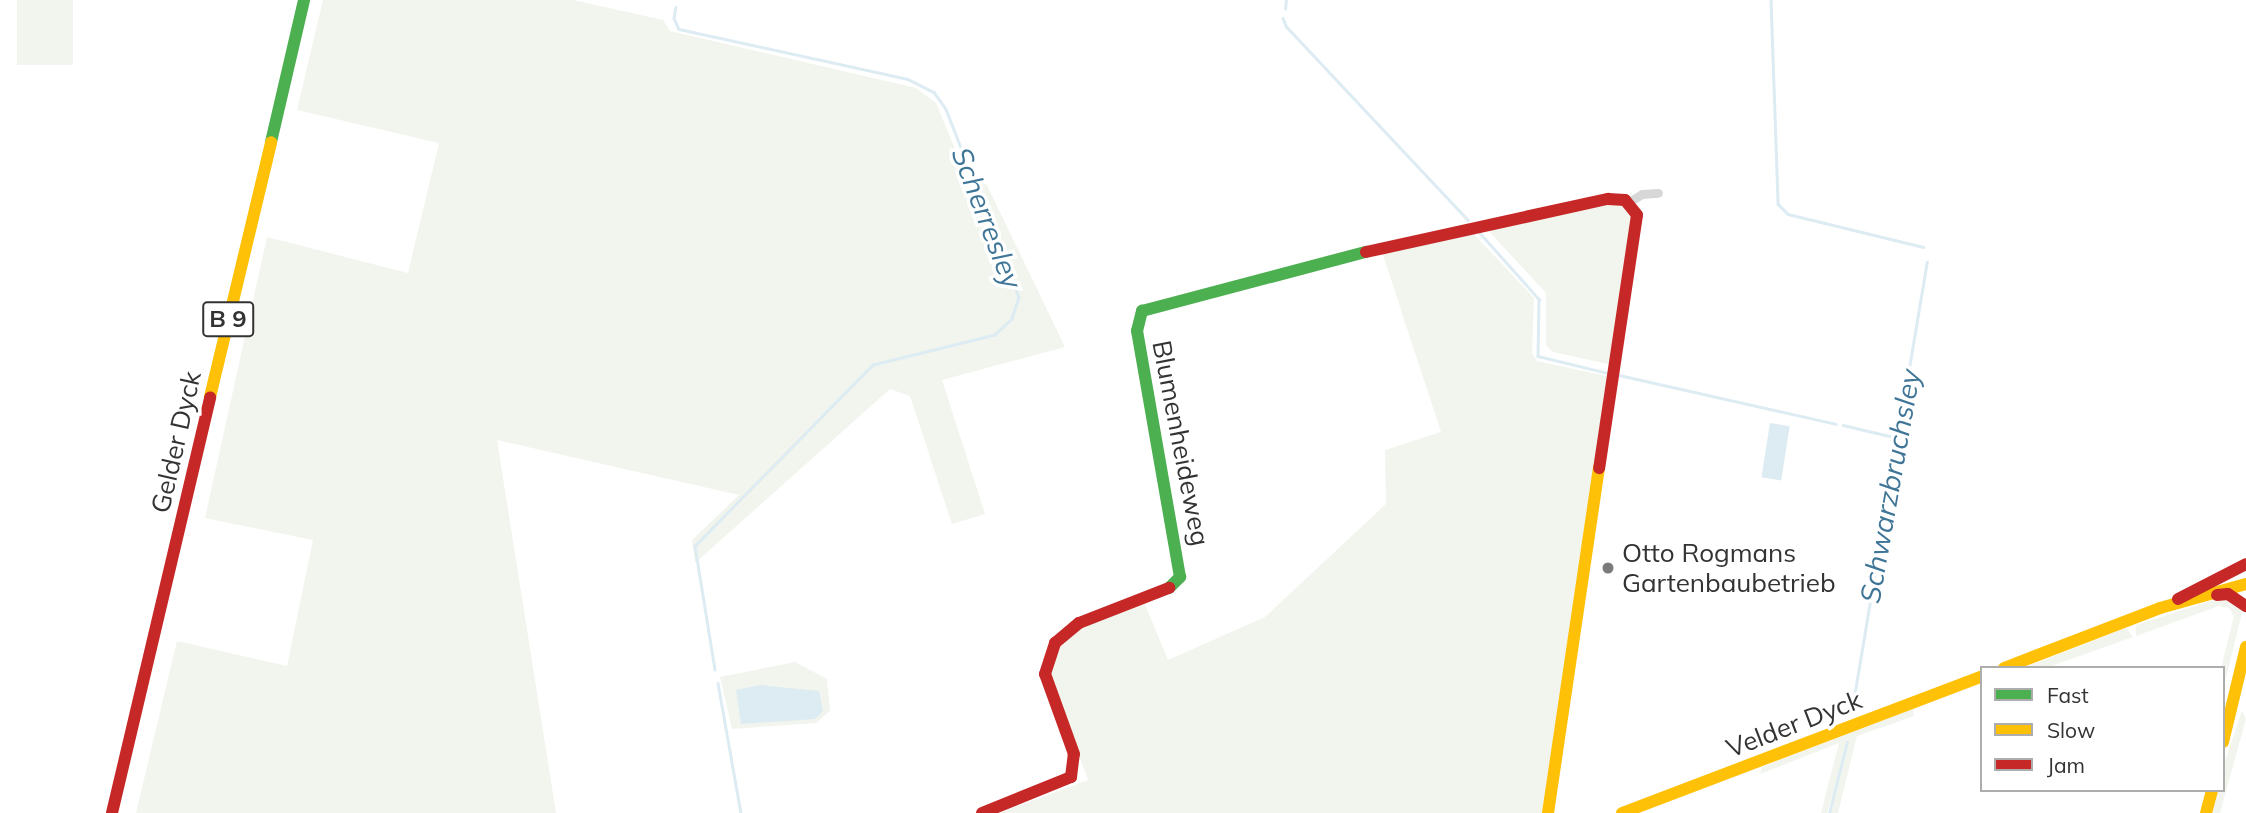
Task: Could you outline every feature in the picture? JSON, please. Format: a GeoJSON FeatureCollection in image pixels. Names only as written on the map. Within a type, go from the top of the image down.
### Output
{"type":"FeatureCollection","features":[{"type":"Feature","properties":{"kind":"street","name":"Gelder Dyck"},"geometry":{"type":"LineString","coordinates":[[112,813],[304,0]]}},
{"type":"Feature","properties":{"kind":"street","name":"Blumenheideweg"},"geometry":{"type":"LineString","coordinates":[[982,813],[1071,777],[1074,754],[1045,674],[1045,663],[1055,643],[1079,623],[1171,587],[1180,577],[1136,331],[1142,311],[1381,248],[1608,199],[1629,202],[1642,194],[1658,193]]}},
{"type":"Feature","properties":{"kind":"street"},"geometry":{"type":"LineString","coordinates":[[1548,813],[1630,271],[1637,215],[1629,202]]}},
{"type":"Feature","properties":{"kind":"street"},"geometry":{"type":"LineString","coordinates":[[2160,608],[2246,564]]}},
{"type":"Feature","properties":{"kind":"street"},"geometry":{"type":"LineString","coordinates":[[2009,666],[2160,608],[2246,584]]}},
{"type":"Feature","properties":{"kind":"street"},"geometry":{"type":"LineString","coordinates":[[2199,597],[2228,594],[2246,606]]}},
{"type":"Feature","properties":{"kind":"street"},"geometry":{"type":"LineString","coordinates":[[2225,734],[2246,647]]}},
{"type":"Feature","properties":{"kind":"street","name":"Velder Dyck"},"geometry":{"type":"LineString","coordinates":[[1622,813],[1980,677]]}},
{"type":"Feature","properties":{"kind":"street"},"geometry":{"type":"LineString","coordinates":[[2206,813],[2211,792]]}},
{"type":"Feature","properties":{"kind":"shaded area"},"geometry":{"type":"Polygon","coordinates":[[[17,0],[73,0],[73,65],[17,65],[17,0]]]}},
{"type":"Feature","properties":{"kind":"shaded area"},"geometry":{"type":"Polygon","coordinates":[[[323,0],[573,0],[663,20],[670,31],[916,88],[936,103],[972,190],[984,179],[1065,347],[942,380],[985,514],[952,524],[910,396],[890,389],[695,563],[692,540],[739,495],[497,440],[556,813],[136,813],[177,641],[287,666],[313,540],[205,518],[267,237],[408,273],[439,143],[297,110],[323,0]]]}},
{"type":"Feature","properties":{"kind":"shaded area"},"geometry":{"type":"Polygon","coordinates":[[[1603,204],[1620,204],[1631,211],[1633,225],[1613,365],[1553,352],[1546,345],[1546,293],[1485,227],[1603,204]]]}},
{"type":"Feature","properties":{"kind":"shaded area"},"geometry":{"type":"Polygon","coordinates":[[[1471,231],[1534,298],[1532,353],[1537,361],[1611,377],[1545,813],[999,813],[1088,780],[1051,677],[1057,647],[1070,632],[1144,602],[1168,660],[1265,617],[1386,504],[1385,450],[1441,432],[1382,252],[1471,231]]]}},
{"type":"Feature","properties":{"kind":"shaded area"},"geometry":{"type":"Polygon","coordinates":[[[1770,423],[1790,426],[1781,480],[1761,477],[1770,423]]]}},
{"type":"Feature","properties":{"kind":"shaded area"},"geometry":{"type":"Polygon","coordinates":[[[2220,598],[2243,609],[2225,682],[2225,666],[2222,666],[2234,616],[2229,608],[2219,606],[2136,636],[2136,625],[2220,598]]]}},
{"type":"Feature","properties":{"kind":"shaded area"},"geometry":{"type":"Polygon","coordinates":[[[2126,628],[2133,637],[2052,666],[2029,666],[2126,628]]]}},
{"type":"Feature","properties":{"kind":"shaded area"},"geometry":{"type":"Polygon","coordinates":[[[795,662],[827,679],[830,711],[816,723],[732,729],[720,677],[795,662]]]}},
{"type":"Feature","properties":{"kind":"shaded area"},"geometry":{"type":"Polygon","coordinates":[[[760,685],[819,691],[823,711],[815,719],[741,724],[736,690],[760,685]]]}},
{"type":"Feature","properties":{"kind":"shaded area"},"geometry":{"type":"Polygon","coordinates":[[[1913,709],[1914,716],[1857,736],[1838,813],[1831,813],[1849,739],[1827,813],[1821,813],[1839,743],[1760,774],[1762,767],[1913,709]]]}},
{"type":"Feature","properties":{"kind":"shaded area"},"geometry":{"type":"Polygon","coordinates":[[[2242,711],[2246,719],[2220,813],[2211,813],[2216,792],[2225,792],[2225,761],[2242,711]]]}},
{"type":"Feature","properties":{"kind":"waterway"},"geometry":{"type":"LineString","coordinates":[[1285,9],[1286,0]]}},
{"type":"Feature","properties":{"kind":"waterway","name":"Schwarzbruchsley"},"geometry":{"type":"LineString","coordinates":[[1771,0],[1778,204],[1788,214],[1923,247]]}},
{"type":"Feature","properties":{"kind":"waterway","name":"Scherresley"},"geometry":{"type":"LineString","coordinates":[[676,7],[674,18],[679,29],[908,79],[934,92],[946,109],[1019,297],[1012,319],[995,335],[873,365],[695,546],[715,669]]}},
{"type":"Feature","properties":{"kind":"waterway"},"geometry":{"type":"LineString","coordinates":[[1283,18],[1286,26],[1468,220]]}},
{"type":"Feature","properties":{"kind":"waterway"},"geometry":{"type":"LineString","coordinates":[[1480,233],[1539,299],[1538,356],[1608,373]]}},
{"type":"Feature","properties":{"kind":"waterway","name":"Schwarzbruchsley"},"geometry":{"type":"LineString","coordinates":[[1852,709],[1927,262]]}},
{"type":"Feature","properties":{"kind":"waterway"},"geometry":{"type":"LineString","coordinates":[[1619,375],[1836,424]]}},
{"type":"Feature","properties":{"kind":"waterway"},"geometry":{"type":"LineString","coordinates":[[1843,425],[1898,438]]}},
{"type":"Feature","properties":{"kind":"waterway","name":"Scherresley"},"geometry":{"type":"LineString","coordinates":[[718,683],[741,813]]}},
{"type":"Feature","properties":{"kind":"waterway","name":"Schwarzbruchsley"},"geometry":{"type":"LineString","coordinates":[[1829,813],[1847,742]]}},
{"type":"Feature","properties":{"kind":"traffic: fast"},"geometry":{"type":"LineString","coordinates":[[271,142],[304,0]]}},
{"type":"Feature","properties":{"kind":"traffic: fast"},"geometry":{"type":"LineString","coordinates":[[1169,588],[1180,577],[1137,331],[1142,311],[1366,252]]}},
{"type":"Feature","properties":{"kind":"traffic: slow"},"geometry":{"type":"LineString","coordinates":[[210,397],[271,142]]}},
{"type":"Feature","properties":{"kind":"traffic: slow"},"geometry":{"type":"LineString","coordinates":[[1548,813],[1599,468]]}},
{"type":"Feature","properties":{"kind":"traffic: slow"},"geometry":{"type":"LineString","coordinates":[[2009,666],[2160,608],[2246,584]]}},
{"type":"Feature","properties":{"kind":"traffic: slow"},"geometry":{"type":"LineString","coordinates":[[2225,734],[2246,647]]}},
{"type":"Feature","properties":{"kind":"traffic: slow"},"geometry":{"type":"LineString","coordinates":[[1622,813],[1980,677]]}},
{"type":"Feature","properties":{"kind":"traffic: slow"},"geometry":{"type":"LineString","coordinates":[[2206,813],[2211,792]]}},
{"type":"Feature","properties":{"kind":"traffic: jam"},"geometry":{"type":"LineString","coordinates":[[1366,252],[1608,199],[1625,200],[1637,215],[1599,468]]}},
{"type":"Feature","properties":{"kind":"traffic: jam"},"geometry":{"type":"LineString","coordinates":[[112,813],[210,397]]}},
{"type":"Feature","properties":{"kind":"traffic: jam"},"geometry":{"type":"LineString","coordinates":[[2178,599],[2246,564]]}},
{"type":"Feature","properties":{"kind":"traffic: jam"},"geometry":{"type":"LineString","coordinates":[[982,813],[1071,777],[1074,754],[1045,674],[1055,643],[1079,623],[1169,588]]}},
{"type":"Feature","properties":{"kind":"traffic: jam"},"geometry":{"type":"LineString","coordinates":[[2217,595],[2228,594],[2246,606]]}},
{"type":"Feature","properties":{"kind":"place","name":"Otto Rogmans Gartenbaubetrieb"},"geometry":{"type":"Point","coordinates":[1608,568]}}]}
